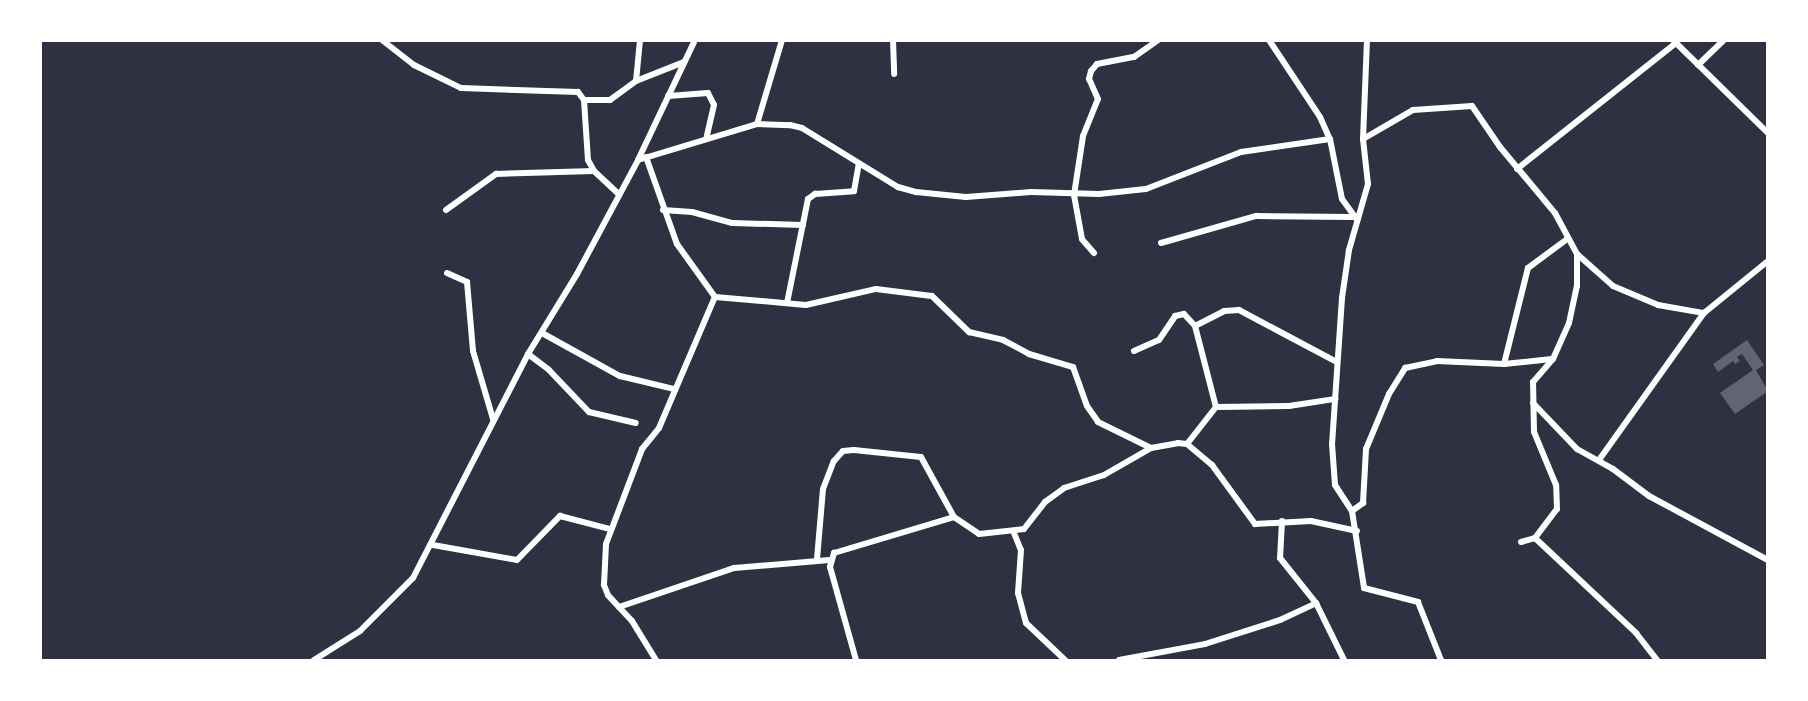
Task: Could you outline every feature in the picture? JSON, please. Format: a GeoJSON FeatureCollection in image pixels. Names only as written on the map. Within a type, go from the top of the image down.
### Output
{"type":"FeatureCollection","features":[{"type":"Feature","properties":{"kind":"street"},"geometry":{"type":"LineString","coordinates":[[382,40],[405,58],[461,88],[568,90],[584,100],[610,100],[636,81],[684,62]]}},
{"type":"Feature","properties":{"kind":"street"},"geometry":{"type":"LineString","coordinates":[[636,81],[640,40]]}},
{"type":"Feature","properties":{"kind":"street"},"geometry":{"type":"LineString","coordinates":[[757,124],[782,40]]}},
{"type":"Feature","properties":{"kind":"street"},"geometry":{"type":"LineString","coordinates":[[893,40],[894,74]]}},
{"type":"Feature","properties":{"kind":"street"},"geometry":{"type":"LineString","coordinates":[[1094,253],[1082,239],[1074,195],[1083,136],[1098,99],[1089,79],[1091,71],[1098,64],[1134,57],[1158,40]]}},
{"type":"Feature","properties":{"kind":"street"},"geometry":{"type":"LineString","coordinates":[[1269,40],[1320,117],[1330,139],[1337,182],[1355,219]]}},
{"type":"Feature","properties":{"kind":"street"},"geometry":{"type":"LineString","coordinates":[[1367,40],[1363,139],[1368,184],[1355,219],[1349,250],[1337,362],[1335,485],[1352,511],[1357,531],[1364,588],[1418,602],[1441,660]]}},
{"type":"Feature","properties":{"kind":"street"},"geometry":{"type":"LineString","coordinates":[[1698,65],[1724,40]]}},
{"type":"Feature","properties":{"kind":"street"},"geometry":{"type":"LineString","coordinates":[[314,660],[336,648],[388,606],[413,578],[433,545],[493,419],[638,160],[695,41]]}},
{"type":"Feature","properties":{"kind":"street"},"geometry":{"type":"LineString","coordinates":[[1517,169],[1675,42],[1767,133]]}},
{"type":"Feature","properties":{"kind":"street"},"geometry":{"type":"LineString","coordinates":[[668,96],[708,93],[714,105],[707,136]]}},
{"type":"Feature","properties":{"kind":"street"},"geometry":{"type":"LineString","coordinates":[[584,100],[585,141],[594,171],[619,194]]}},
{"type":"Feature","properties":{"kind":"street"},"geometry":{"type":"LineString","coordinates":[[1363,139],[1413,110],[1473,106],[1517,169],[1555,213],[1577,254],[1613,286],[1634,296],[1658,305],[1704,313]]}},
{"type":"Feature","properties":{"kind":"street"},"geometry":{"type":"LineString","coordinates":[[638,160],[707,136],[757,124],[802,128],[898,187],[916,192],[966,197],[1031,192],[1074,195],[1146,189],[1240,152],[1330,139]]}},
{"type":"Feature","properties":{"kind":"street"},"geometry":{"type":"LineString","coordinates":[[646,157],[663,210],[686,259],[715,297],[816,303],[876,289],[932,296],[944,304],[969,332],[1004,340],[1029,354],[1073,367],[1086,406],[1098,422],[1151,448]]}},
{"type":"Feature","properties":{"kind":"street"},"geometry":{"type":"LineString","coordinates":[[787,303],[811,195],[854,191],[858,164]]}},
{"type":"Feature","properties":{"kind":"street"},"geometry":{"type":"LineString","coordinates":[[446,210],[496,174],[594,171]]}},
{"type":"Feature","properties":{"kind":"street"},"geometry":{"type":"LineString","coordinates":[[663,210],[692,212],[732,223],[803,225]]}},
{"type":"Feature","properties":{"kind":"street"},"geometry":{"type":"LineString","coordinates":[[1161,243],[1256,216],[1355,219]]}},
{"type":"Feature","properties":{"kind":"street"},"geometry":{"type":"LineString","coordinates":[[1504,364],[1528,268],[1533,260],[1567,239]]}},
{"type":"Feature","properties":{"kind":"street"},"geometry":{"type":"LineString","coordinates":[[1521,542],[1535,538],[1553,519],[1557,499],[1556,485],[1538,448],[1533,403],[1535,376],[1553,358],[1575,300],[1577,254]]}},
{"type":"Feature","properties":{"kind":"street"},"geometry":{"type":"LineString","coordinates":[[1599,460],[1704,313],[1767,261]]}},
{"type":"Feature","properties":{"kind":"street"},"geometry":{"type":"LineString","coordinates":[[447,273],[467,282],[473,351],[493,419]]}},
{"type":"Feature","properties":{"kind":"street"},"geometry":{"type":"LineString","coordinates":[[656,660],[644,638],[604,585],[610,529],[642,449],[658,428],[715,297]]}},
{"type":"Feature","properties":{"kind":"street"},"geometry":{"type":"LineString","coordinates":[[1195,326],[1224,311],[1239,310],[1337,362]]}},
{"type":"Feature","properties":{"kind":"street"},"geometry":{"type":"LineString","coordinates":[[1134,351],[1159,340],[1180,314],[1195,326],[1216,407]]}},
{"type":"Feature","properties":{"kind":"street"},"geometry":{"type":"LineString","coordinates":[[542,333],[620,376],[674,389]]}},
{"type":"Feature","properties":{"kind":"street"},"geometry":{"type":"LineString","coordinates":[[528,354],[549,370],[589,412],[636,423]]}},
{"type":"Feature","properties":{"kind":"street"},"geometry":{"type":"LineString","coordinates":[[1352,511],[1363,503],[1366,449],[1400,372],[1413,365],[1437,361],[1504,364],[1553,358]]}},
{"type":"Feature","properties":{"kind":"street"},"geometry":{"type":"LineString","coordinates":[[1216,407],[1289,406],[1335,399]]}},
{"type":"Feature","properties":{"kind":"street"},"geometry":{"type":"LineString","coordinates":[[1533,403],[1577,449],[1599,460],[1649,496],[1767,560]]}},
{"type":"Feature","properties":{"kind":"street"},"geometry":{"type":"LineString","coordinates":[[818,559],[823,489],[834,461],[843,451],[910,453],[921,457],[954,517],[979,534],[1014,533],[1024,529],[1044,502],[1064,488],[1104,475],[1151,448],[1187,444],[1216,407]]}},
{"type":"Feature","properties":{"kind":"street"},"geometry":{"type":"LineString","coordinates":[[1187,444],[1212,465],[1247,519],[1254,524],[1311,521],[1357,531]]}},
{"type":"Feature","properties":{"kind":"street"},"geometry":{"type":"LineString","coordinates":[[433,545],[517,560],[560,516],[610,529]]}},
{"type":"Feature","properties":{"kind":"street"},"geometry":{"type":"LineString","coordinates":[[856,660],[830,560],[834,553],[954,517]]}},
{"type":"Feature","properties":{"kind":"street"},"geometry":{"type":"LineString","coordinates":[[1282,521],[1280,558],[1316,603],[1344,660]]}},
{"type":"Feature","properties":{"kind":"street"},"geometry":{"type":"LineString","coordinates":[[1014,533],[1021,550],[1018,593],[1026,623],[1065,660]]}},
{"type":"Feature","properties":{"kind":"street"},"geometry":{"type":"LineString","coordinates":[[1535,538],[1636,633],[1657,660]]}},
{"type":"Feature","properties":{"kind":"street"},"geometry":{"type":"LineString","coordinates":[[619,607],[734,568],[818,559],[830,560]]}},
{"type":"Feature","properties":{"kind":"street"},"geometry":{"type":"LineString","coordinates":[[1119,660],[1205,644],[1280,620],[1316,603]]}},
{"type":"Feature","properties":{"kind":"building"},"geometry":{"type":"Polygon","coordinates":[[[1747,340],[1764,365],[1756,370],[1768,391],[1735,414],[1720,393],[1753,370],[1742,354],[1737,357],[1740,361],[1735,364],[1733,361],[1718,372],[1713,364],[1747,340]]]}}]}
